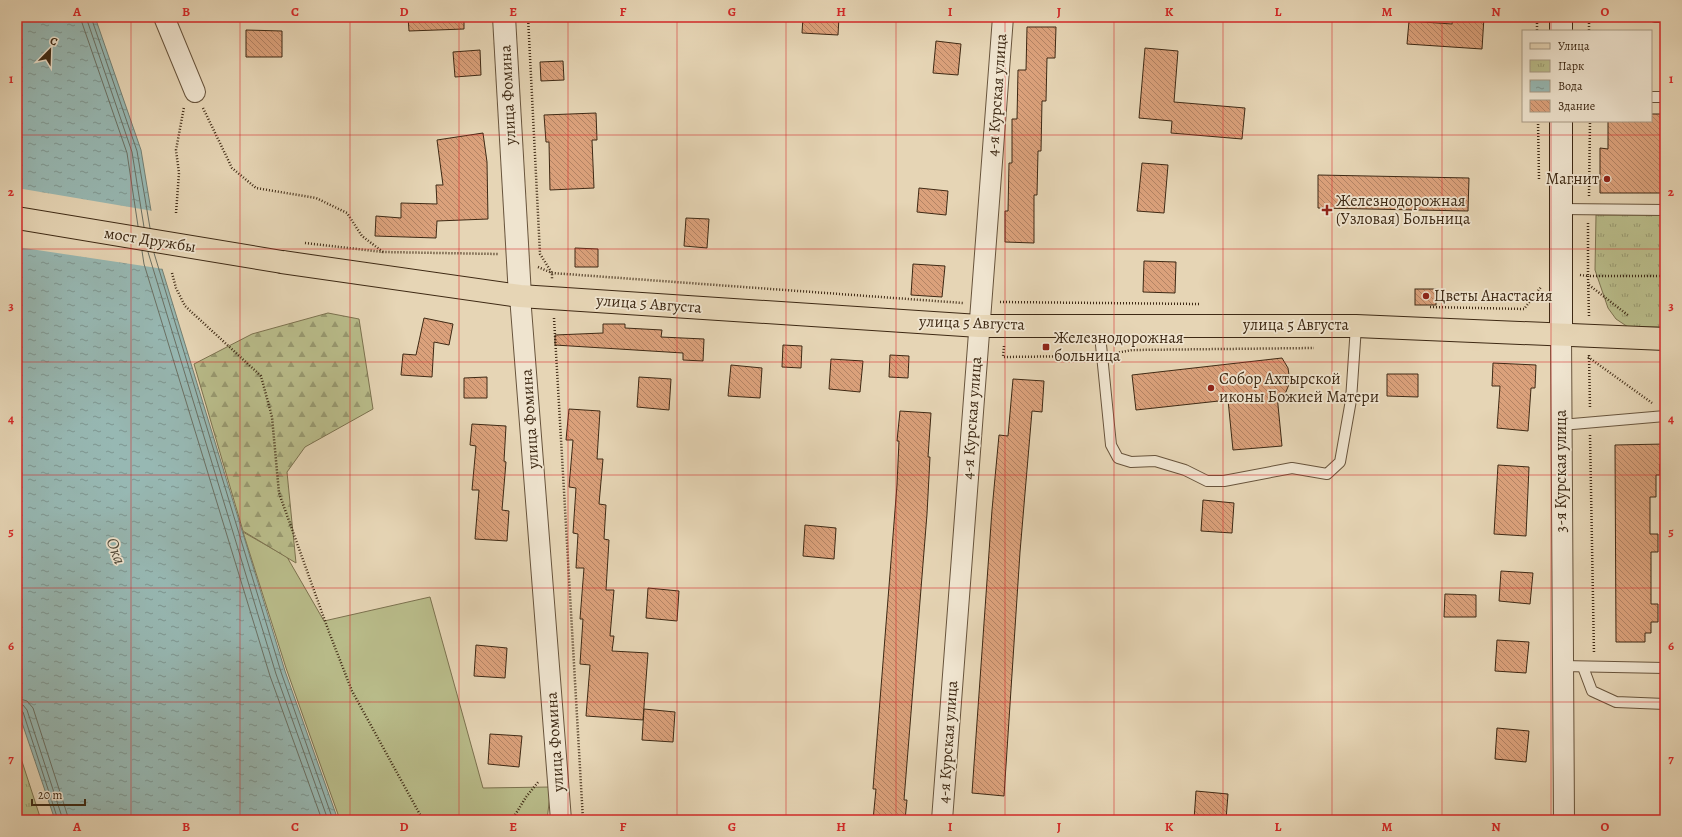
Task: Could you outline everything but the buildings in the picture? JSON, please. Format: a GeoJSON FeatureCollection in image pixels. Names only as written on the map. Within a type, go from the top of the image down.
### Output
{"type":"FeatureCollection","features":[{"type":"Feature","properties":{"kind":"main road","name":"мост Дружбы"},"geometry":{"type":"LineString","coordinates":[[17,218],[282,262]]}},
{"type":"Feature","properties":{"kind":"main road","name":"улица 5 Августа"},"geometry":{"type":"LineString","coordinates":[[282,262],[520,296],[979,326],[1356,326],[1561,345],[1589,336],[1665,339]]}},
{"type":"Feature","properties":{"kind":"street"},"geometry":{"type":"LineString","coordinates":[[164,17],[196,92]]}},
{"type":"Feature","properties":{"kind":"street","name":"улица Фомина"},"geometry":{"type":"LineString","coordinates":[[504,17],[520,296],[561,820]]}},
{"type":"Feature","properties":{"kind":"street","name":"4-я Курская улица"},"geometry":{"type":"LineString","coordinates":[[942,820],[1003,17]]}},
{"type":"Feature","properties":{"kind":"street"},"geometry":{"type":"LineString","coordinates":[[1561,17],[1561,30]]}},
{"type":"Feature","properties":{"kind":"street","name":"3-я Курская улица"},"geometry":{"type":"LineString","coordinates":[[1561,122],[1561,425],[1564,820]]}},
{"type":"Feature","properties":{"kind":"lane"},"geometry":{"type":"LineString","coordinates":[[1655,17],[1662,17]]}},
{"type":"Feature","properties":{"kind":"lane"},"geometry":{"type":"LineString","coordinates":[[1652,97],[1665,97]]}},
{"type":"Feature","properties":{"kind":"lane"},"geometry":{"type":"LineString","coordinates":[[1561,209],[1665,210]]}},
{"type":"Feature","properties":{"kind":"lane"},"geometry":{"type":"LineString","coordinates":[[1099,325],[1111,445],[1118,458],[1130,462],[1155,461],[1185,470],[1207,481],[1224,481],[1292,468],[1327,474],[1340,462],[1351,400],[1356,326]]}},
{"type":"Feature","properties":{"kind":"lane"},"geometry":{"type":"LineString","coordinates":[[1561,425],[1665,416]]}},
{"type":"Feature","properties":{"kind":"lane"},"geometry":{"type":"LineString","coordinates":[[1563,666],[1665,668]]}},
{"type":"Feature","properties":{"kind":"lane"},"geometry":{"type":"LineString","coordinates":[[1583,667],[1592,691],[1616,702],[1665,704]]}},
{"type":"Feature","properties":{"kind":"path"},"geometry":{"type":"LineString","coordinates":[[528,17],[540,254],[552,273],[554,298],[583,820]]}},
{"type":"Feature","properties":{"kind":"path"},"geometry":{"type":"LineString","coordinates":[[1537,17],[1537,30]]}},
{"type":"Feature","properties":{"kind":"path"},"geometry":{"type":"LineString","coordinates":[[1589,17],[1589,30]]}},
{"type":"Feature","properties":{"kind":"path"},"geometry":{"type":"LineString","coordinates":[[176,213],[179,173],[176,150],[184,105],[188,98],[196,92],[232,168],[256,188],[316,198],[347,213],[362,236],[383,252]]}},
{"type":"Feature","properties":{"kind":"path"},"geometry":{"type":"LineString","coordinates":[[1590,122],[1588,285],[1594,667]]}},
{"type":"Feature","properties":{"kind":"path"},"geometry":{"type":"LineString","coordinates":[[300,243],[383,252],[500,254],[518,259],[552,273],[960,303],[1204,304]]}},
{"type":"Feature","properties":{"kind":"path"},"geometry":{"type":"LineString","coordinates":[[172,273],[176,288],[185,306],[261,376],[272,417],[279,493],[329,632],[352,691],[423,820]]}},
{"type":"Feature","properties":{"kind":"path"},"geometry":{"type":"LineString","coordinates":[[1427,307],[1524,309],[1541,286],[1541,273],[1588,276],[1665,276]]}},
{"type":"Feature","properties":{"kind":"path"},"geometry":{"type":"LineString","coordinates":[[1588,285],[1627,316],[1635,316]]}},
{"type":"Feature","properties":{"kind":"path"},"geometry":{"type":"LineString","coordinates":[[1561,345],[1589,357],[1659,407]]}},
{"type":"Feature","properties":{"kind":"path"},"geometry":{"type":"LineString","coordinates":[[512,820],[526,797],[546,772],[557,771]]}},
{"type":"Feature","properties":{"kind":"green space"},"geometry":{"type":"Polygon","coordinates":[[[1596,215],[1665,215],[1665,327],[1628,327],[1616,319],[1608,308],[1595,270],[1596,215]]]}},
{"type":"Feature","properties":{"kind":"green space"},"geometry":{"type":"Polygon","coordinates":[[[328,313],[359,319],[373,409],[305,447],[287,472],[296,563],[243,531],[194,364],[252,334],[328,313]]]}},
{"type":"Feature","properties":{"kind":"green space"},"geometry":{"type":"Polygon","coordinates":[[[243,532],[287,557],[324,621],[430,597],[483,788],[551,787],[547,820],[340,820],[286,668],[243,532]]]}},
{"type":"Feature","properties":{"kind":"green space"},"geometry":{"type":"Polygon","coordinates":[[[17,746],[41,820],[17,820],[17,746]]]}},
{"type":"Feature","properties":{"kind":"water","name":"Ока"},"geometry":{"type":"Polygon","coordinates":[[[17,17],[95,17],[141,150],[159,259],[285,671],[338,820],[55,820],[17,708],[17,17]]]}},
{"type":"Feature","properties":{"kind":"pier"},"geometry":{"type":"Polygon","coordinates":[[[17,188],[153,211],[164,269],[17,247],[17,188]]]}},
{"type":"Feature","properties":{"kind":"place","name":"Магнит"},"geometry":{"type":"Point","coordinates":[1607,179]}},
{"type":"Feature","properties":{"kind":"place","name":"Железнодорожная (Узловая) Больница"},"geometry":{"type":"Point","coordinates":[1327,210]}},
{"type":"Feature","properties":{"kind":"place","name":"Цветы Анастасия"},"geometry":{"type":"Point","coordinates":[1426,296]}},
{"type":"Feature","properties":{"kind":"place","name":"Железнодорожная больница"},"geometry":{"type":"Point","coordinates":[1046,347]}},
{"type":"Feature","properties":{"kind":"place","name":"Собор Ахтырской иконы Божией Матери"},"geometry":{"type":"Point","coordinates":[1211,388]}}]}
